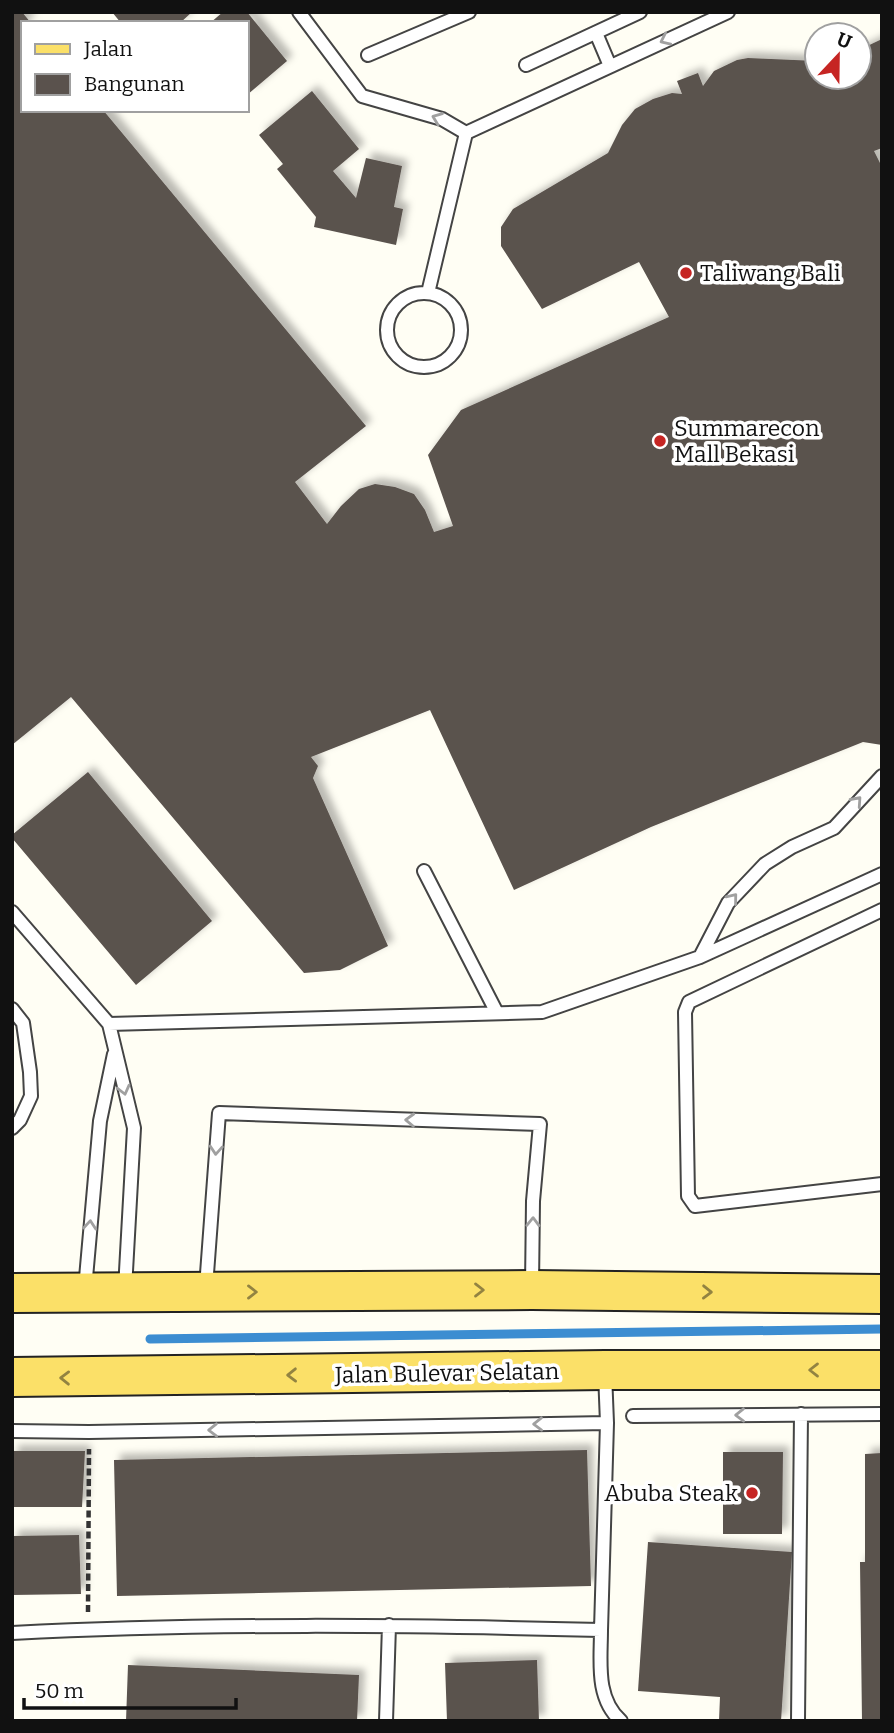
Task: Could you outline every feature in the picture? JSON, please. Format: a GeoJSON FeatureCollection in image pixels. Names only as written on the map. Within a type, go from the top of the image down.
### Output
{"type":"FeatureCollection","features":[{"type":"Feature","properties":{"kind":"main road"},"geometry":{"type":"LineString","coordinates":[[12,1293],[532,1290],[882,1294]]}},
{"type":"Feature","properties":{"kind":"main road","name":"Jalan Bulevar Selatan"},"geometry":{"type":"LineString","coordinates":[[12,1377],[605,1370],[882,1370]]}},
{"type":"Feature","properties":{"kind":"lane"},"geometry":{"type":"LineString","coordinates":[[299,12],[362,96],[442,119],[466,133]]}},
{"type":"Feature","properties":{"kind":"lane"},"geometry":{"type":"LineString","coordinates":[[368,55],[469,12]]}},
{"type":"Feature","properties":{"kind":"lane"},"geometry":{"type":"LineString","coordinates":[[526,65],[640,12]]}},
{"type":"Feature","properties":{"kind":"lane"},"geometry":{"type":"LineString","coordinates":[[466,133],[728,12]]}},
{"type":"Feature","properties":{"kind":"lane"},"geometry":{"type":"LineString","coordinates":[[596,33],[610,66]]}},
{"type":"Feature","properties":{"kind":"lane"},"geometry":{"type":"LineString","coordinates":[[428,293],[466,133]]}},
{"type":"Feature","properties":{"kind":"lane"},"geometry":{"type":"LineString","coordinates":[[428,293],[449,303],[458,316],[461,331],[458,346],[448,359],[426,368],[411,366],[397,357],[388,343],[386,328],[390,314],[398,303],[415,294],[428,293]]}},
{"type":"Feature","properties":{"kind":"lane"},"geometry":{"type":"LineString","coordinates":[[700,957],[728,903],[765,864],[792,847],[834,828],[882,776]]}},
{"type":"Feature","properties":{"kind":"lane"},"geometry":{"type":"LineString","coordinates":[[424,871],[497,1013]]}},
{"type":"Feature","properties":{"kind":"lane"},"geometry":{"type":"LineString","coordinates":[[109,1024],[542,1012],[700,957],[882,874]]}},
{"type":"Feature","properties":{"kind":"lane"},"geometry":{"type":"LineString","coordinates":[[882,910],[689,1002],[685,1012],[688,1196],[691,1203],[695,1206],[882,1184]]}},
{"type":"Feature","properties":{"kind":"lane"},"geometry":{"type":"LineString","coordinates":[[12,912],[17,924],[109,1024],[134,1128],[125,1293]]}},
{"type":"Feature","properties":{"kind":"lane"},"geometry":{"type":"LineString","coordinates":[[12,1009],[23,1023],[31,1096],[12,1128]]}},
{"type":"Feature","properties":{"kind":"lane"},"geometry":{"type":"LineString","coordinates":[[12,1032],[23,1023]]}},
{"type":"Feature","properties":{"kind":"lane"},"geometry":{"type":"LineString","coordinates":[[85,1293],[100,1121],[115,1052]]}},
{"type":"Feature","properties":{"kind":"lane"},"geometry":{"type":"LineString","coordinates":[[206,1292],[219,1113],[540,1124],[533,1201],[532,1290]]}},
{"type":"Feature","properties":{"kind":"lane"},"geometry":{"type":"LineString","coordinates":[[605,1370],[607,1423],[601,1687],[613,1714],[621,1721]]}},
{"type":"Feature","properties":{"kind":"lane"},"geometry":{"type":"LineString","coordinates":[[798,1721],[801,1414]]}},
{"type":"Feature","properties":{"kind":"lane"},"geometry":{"type":"LineString","coordinates":[[633,1416],[882,1414]]}},
{"type":"Feature","properties":{"kind":"lane"},"geometry":{"type":"LineString","coordinates":[[12,1431],[607,1423]]}},
{"type":"Feature","properties":{"kind":"lane"},"geometry":{"type":"LineString","coordinates":[[12,1633],[88,1629],[389,1625],[601,1630]]}},
{"type":"Feature","properties":{"kind":"lane"},"geometry":{"type":"LineString","coordinates":[[386,1721],[389,1625]]}},
{"type":"Feature","properties":{"kind":"path"},"geometry":{"type":"LineString","coordinates":[[88,1629],[89,1432]]}},
{"type":"Feature","properties":{"kind":"building","name":"Summarecon Mall Bekasi"},"geometry":{"type":"Polygon","coordinates":[[[12,12],[22,12],[29,21],[21,21],[21,112],[105,112],[366,426],[295,482],[327,524],[359,489],[375,484],[414,494],[425,510],[434,532],[453,526],[428,455],[461,410],[669,317],[639,262],[542,309],[501,246],[501,227],[513,209],[608,153],[622,125],[635,109],[653,99],[672,93],[682,94],[677,81],[698,73],[703,86],[714,71],[748,58],[803,60],[803,91],[873,91],[873,43],[882,39],[882,148],[874,151],[882,167],[882,745],[863,742],[651,827],[514,890],[430,710],[311,757],[318,766],[313,778],[388,946],[340,970],[304,973],[71,697],[12,745],[12,12]]]}},
{"type":"Feature","properties":{"kind":"building"},"geometry":{"type":"Polygon","coordinates":[[[112,12],[192,12],[182,21],[119,21],[112,12]]]}},
{"type":"Feature","properties":{"kind":"building"},"geometry":{"type":"Polygon","coordinates":[[[223,12],[247,12],[287,61],[248,94],[248,21],[212,21],[223,12]]]}},
{"type":"Feature","properties":{"kind":"building"},"geometry":{"type":"Polygon","coordinates":[[[312,91],[359,149],[333,171],[356,198],[366,158],[402,166],[394,207],[403,209],[396,245],[314,227],[316,217],[277,169],[283,164],[259,135],[312,91]]]}},
{"type":"Feature","properties":{"kind":"building"},"geometry":{"type":"Polygon","coordinates":[[[88,772],[212,921],[136,985],[12,838],[12,835],[88,772]]]}},
{"type":"Feature","properties":{"kind":"building"},"geometry":{"type":"Polygon","coordinates":[[[587,1450],[591,1586],[117,1596],[114,1460],[587,1450]]]}},
{"type":"Feature","properties":{"kind":"building"},"geometry":{"type":"Polygon","coordinates":[[[12,1451],[85,1451],[82,1507],[12,1507],[12,1451]]]}},
{"type":"Feature","properties":{"kind":"building","name":"Abuba Steak"},"geometry":{"type":"Polygon","coordinates":[[[723,1452],[783,1452],[782,1534],[723,1534],[723,1452]]]}},
{"type":"Feature","properties":{"kind":"building"},"geometry":{"type":"Polygon","coordinates":[[[882,1453],[882,1721],[862,1721],[860,1562],[865,1562],[865,1454],[882,1453]]]}},
{"type":"Feature","properties":{"kind":"building"},"geometry":{"type":"Polygon","coordinates":[[[79,1535],[81,1594],[12,1595],[12,1536],[79,1535]]]}},
{"type":"Feature","properties":{"kind":"building"},"geometry":{"type":"Polygon","coordinates":[[[648,1542],[792,1552],[781,1721],[719,1721],[720,1697],[638,1691],[648,1542]]]}},
{"type":"Feature","properties":{"kind":"building"},"geometry":{"type":"Polygon","coordinates":[[[537,1660],[539,1721],[447,1721],[445,1663],[537,1660]]]}},
{"type":"Feature","properties":{"kind":"building"},"geometry":{"type":"Polygon","coordinates":[[[128,1665],[359,1675],[357,1721],[126,1721],[128,1665]]]}},
{"type":"Feature","properties":{"kind":"waterway"},"geometry":{"type":"LineString","coordinates":[[150,1339],[882,1329]]}},
{"type":"Feature","properties":{"kind":"place","name":"Taliwang Bali"},"geometry":{"type":"Point","coordinates":[686,273]}},
{"type":"Feature","properties":{"kind":"place","name":"Summarecon Mall Bekasi"},"geometry":{"type":"Point","coordinates":[660,441]}},
{"type":"Feature","properties":{"kind":"place","name":"Abuba Steak"},"geometry":{"type":"Point","coordinates":[752,1493]}}]}
